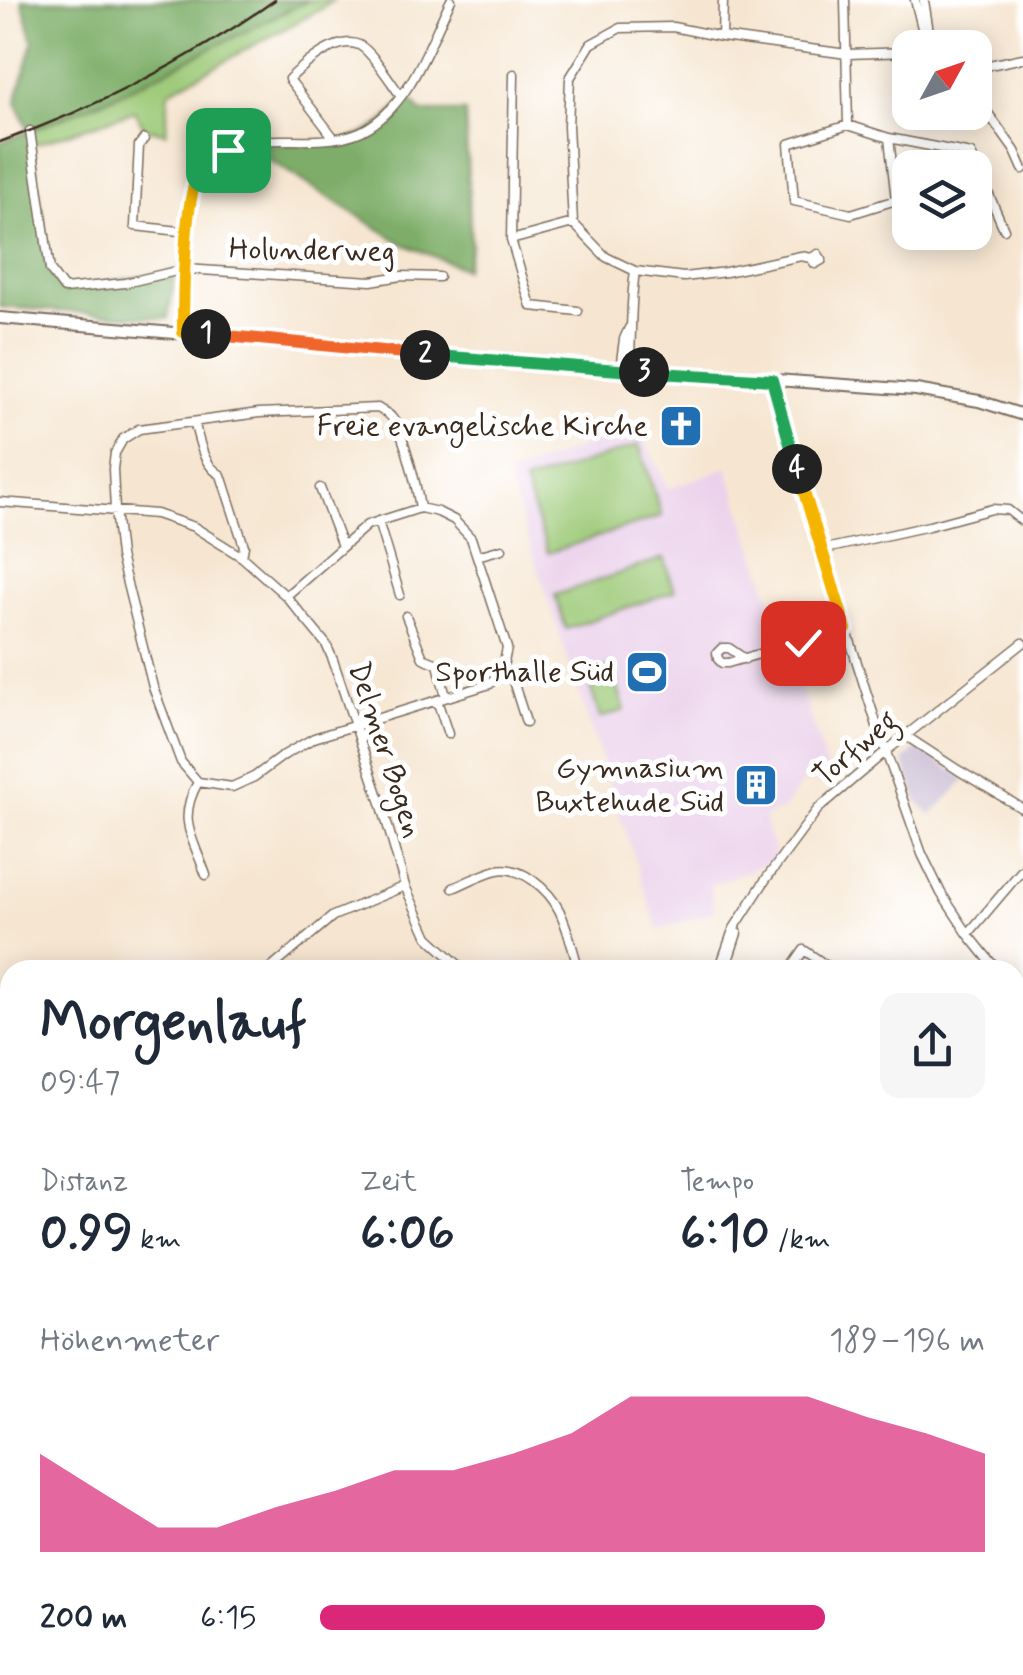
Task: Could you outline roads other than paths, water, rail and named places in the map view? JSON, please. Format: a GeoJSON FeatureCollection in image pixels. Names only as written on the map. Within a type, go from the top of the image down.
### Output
{"type":"FeatureCollection","features":[{"type":"Feature","properties":{"kind":"main road"},"geometry":{"type":"LineString","coordinates":[[0,318],[441,356],[916,390],[979,401],[1023,415]]}},
{"type":"Feature","properties":{"kind":"street"},"geometry":{"type":"LineString","coordinates":[[183,332],[192,191],[208,163],[228,150],[261,140],[334,138],[370,126],[401,96],[451,0]]}},
{"type":"Feature","properties":{"kind":"street"},"geometry":{"type":"LineString","coordinates":[[722,37],[723,0]]}},
{"type":"Feature","properties":{"kind":"street"},"geometry":{"type":"LineString","coordinates":[[845,0],[848,125]]}},
{"type":"Feature","properties":{"kind":"street"},"geometry":{"type":"LineString","coordinates":[[921,1],[923,30]]}},
{"type":"Feature","properties":{"kind":"street"},"geometry":{"type":"LineString","coordinates":[[811,258],[801,256],[684,277],[635,272],[606,257],[573,223],[570,78],[591,44],[620,28],[673,27],[847,54],[892,53]]}},
{"type":"Feature","properties":{"kind":"street"},"geometry":{"type":"LineString","coordinates":[[334,138],[289,79],[313,56],[348,42],[363,46],[401,96]]}},
{"type":"Feature","properties":{"kind":"street"},"geometry":{"type":"LineString","coordinates":[[992,64],[1023,58]]}},
{"type":"Feature","properties":{"kind":"street"},"geometry":{"type":"LineString","coordinates":[[514,74],[511,240],[530,306],[578,311]]}},
{"type":"Feature","properties":{"kind":"street"},"geometry":{"type":"LineString","coordinates":[[992,119],[1023,169]]}},
{"type":"Feature","properties":{"kind":"street"},"geometry":{"type":"LineString","coordinates":[[889,138],[896,200],[851,214],[794,201],[789,144],[848,125],[889,138],[970,154],[1004,229]]}},
{"type":"Feature","properties":{"kind":"street","name":"Holunderweg"},"geometry":{"type":"LineString","coordinates":[[30,131],[50,270],[64,290],[185,270],[371,282],[401,276],[439,278]]}},
{"type":"Feature","properties":{"kind":"street"},"geometry":{"type":"LineString","coordinates":[[144,138],[139,145],[136,226],[188,232]]}},
{"type":"Feature","properties":{"kind":"street"},"geometry":{"type":"LineString","coordinates":[[511,240],[573,223]]}},
{"type":"Feature","properties":{"kind":"street"},"geometry":{"type":"LineString","coordinates":[[625,370],[632,340],[629,328],[635,272]]}},
{"type":"Feature","properties":{"kind":"street"},"geometry":{"type":"LineString","coordinates":[[772,380],[885,752],[934,878],[968,934],[990,960]]}},
{"type":"Feature","properties":{"kind":"street"},"geometry":{"type":"LineString","coordinates":[[286,596],[367,525],[420,508],[454,520],[471,538],[507,648],[503,667],[490,684],[314,738],[254,778],[232,787],[198,782],[181,762],[152,687],[120,556],[113,468],[123,439],[139,430],[258,413],[378,408],[393,418],[401,436],[420,508]]}},
{"type":"Feature","properties":{"kind":"street"},"geometry":{"type":"LineString","coordinates":[[194,422],[206,461],[221,475],[244,546],[242,557]]}},
{"type":"Feature","properties":{"kind":"street"},"geometry":{"type":"LineString","coordinates":[[320,488],[342,546]]}},
{"type":"Feature","properties":{"kind":"street","name":"Delmer Bogen"},"geometry":{"type":"LineString","coordinates":[[0,502],[156,514],[194,526],[242,557],[286,596],[326,644],[405,886],[428,937],[453,960]]}},
{"type":"Feature","properties":{"kind":"street"},"geometry":{"type":"LineString","coordinates":[[821,550],[992,509],[1008,510],[1023,522]]}},
{"type":"Feature","properties":{"kind":"street"},"geometry":{"type":"LineString","coordinates":[[378,522],[400,596]]}},
{"type":"Feature","properties":{"kind":"street"},"geometry":{"type":"LineString","coordinates":[[477,556],[502,549]]}},
{"type":"Feature","properties":{"kind":"street"},"geometry":{"type":"LineString","coordinates":[[406,616],[423,658],[438,664],[448,734]]}},
{"type":"Feature","properties":{"kind":"street"},"geometry":{"type":"LineString","coordinates":[[744,659],[846,629]]}},
{"type":"Feature","properties":{"kind":"street","name":"Torfweg"},"geometry":{"type":"LineString","coordinates":[[725,960],[733,930],[818,810],[1023,643]]}},
{"type":"Feature","properties":{"kind":"street"},"geometry":{"type":"LineString","coordinates":[[503,667],[513,681],[526,722]]}},
{"type":"Feature","properties":{"kind":"street"},"geometry":{"type":"LineString","coordinates":[[906,736],[1023,809]]}},
{"type":"Feature","properties":{"kind":"street"},"geometry":{"type":"LineString","coordinates":[[198,782],[188,800],[186,817],[206,875]]}},
{"type":"Feature","properties":{"kind":"street"},"geometry":{"type":"LineString","coordinates":[[453,888],[500,869],[521,873],[536,882],[560,910],[576,960]]}},
{"type":"Feature","properties":{"kind":"street"},"geometry":{"type":"LineString","coordinates":[[968,934],[1023,869]]}},
{"type":"Feature","properties":{"kind":"street"},"geometry":{"type":"LineString","coordinates":[[281,960],[332,916],[405,886]]}},
{"type":"Feature","properties":{"kind":"street"},"geometry":{"type":"LineString","coordinates":[[797,960],[804,950],[818,960]]}},
{"type":"Feature","properties":{"kind":"railway"},"geometry":{"type":"LineString","coordinates":[[0,142],[142,80],[210,43],[275,0]]}},
{"type":"Feature","properties":{"kind":"place","name":"Freie evangelische Kirche"},"geometry":{"type":"Point","coordinates":[681,426]}},
{"type":"Feature","properties":{"kind":"place","name":"Sporthalle Süd"},"geometry":{"type":"Point","coordinates":[647,672]}},
{"type":"Feature","properties":{"kind":"place","name":"Gymnasium Buxtehude Süd"},"geometry":{"type":"Point","coordinates":[756,785]}}]}
